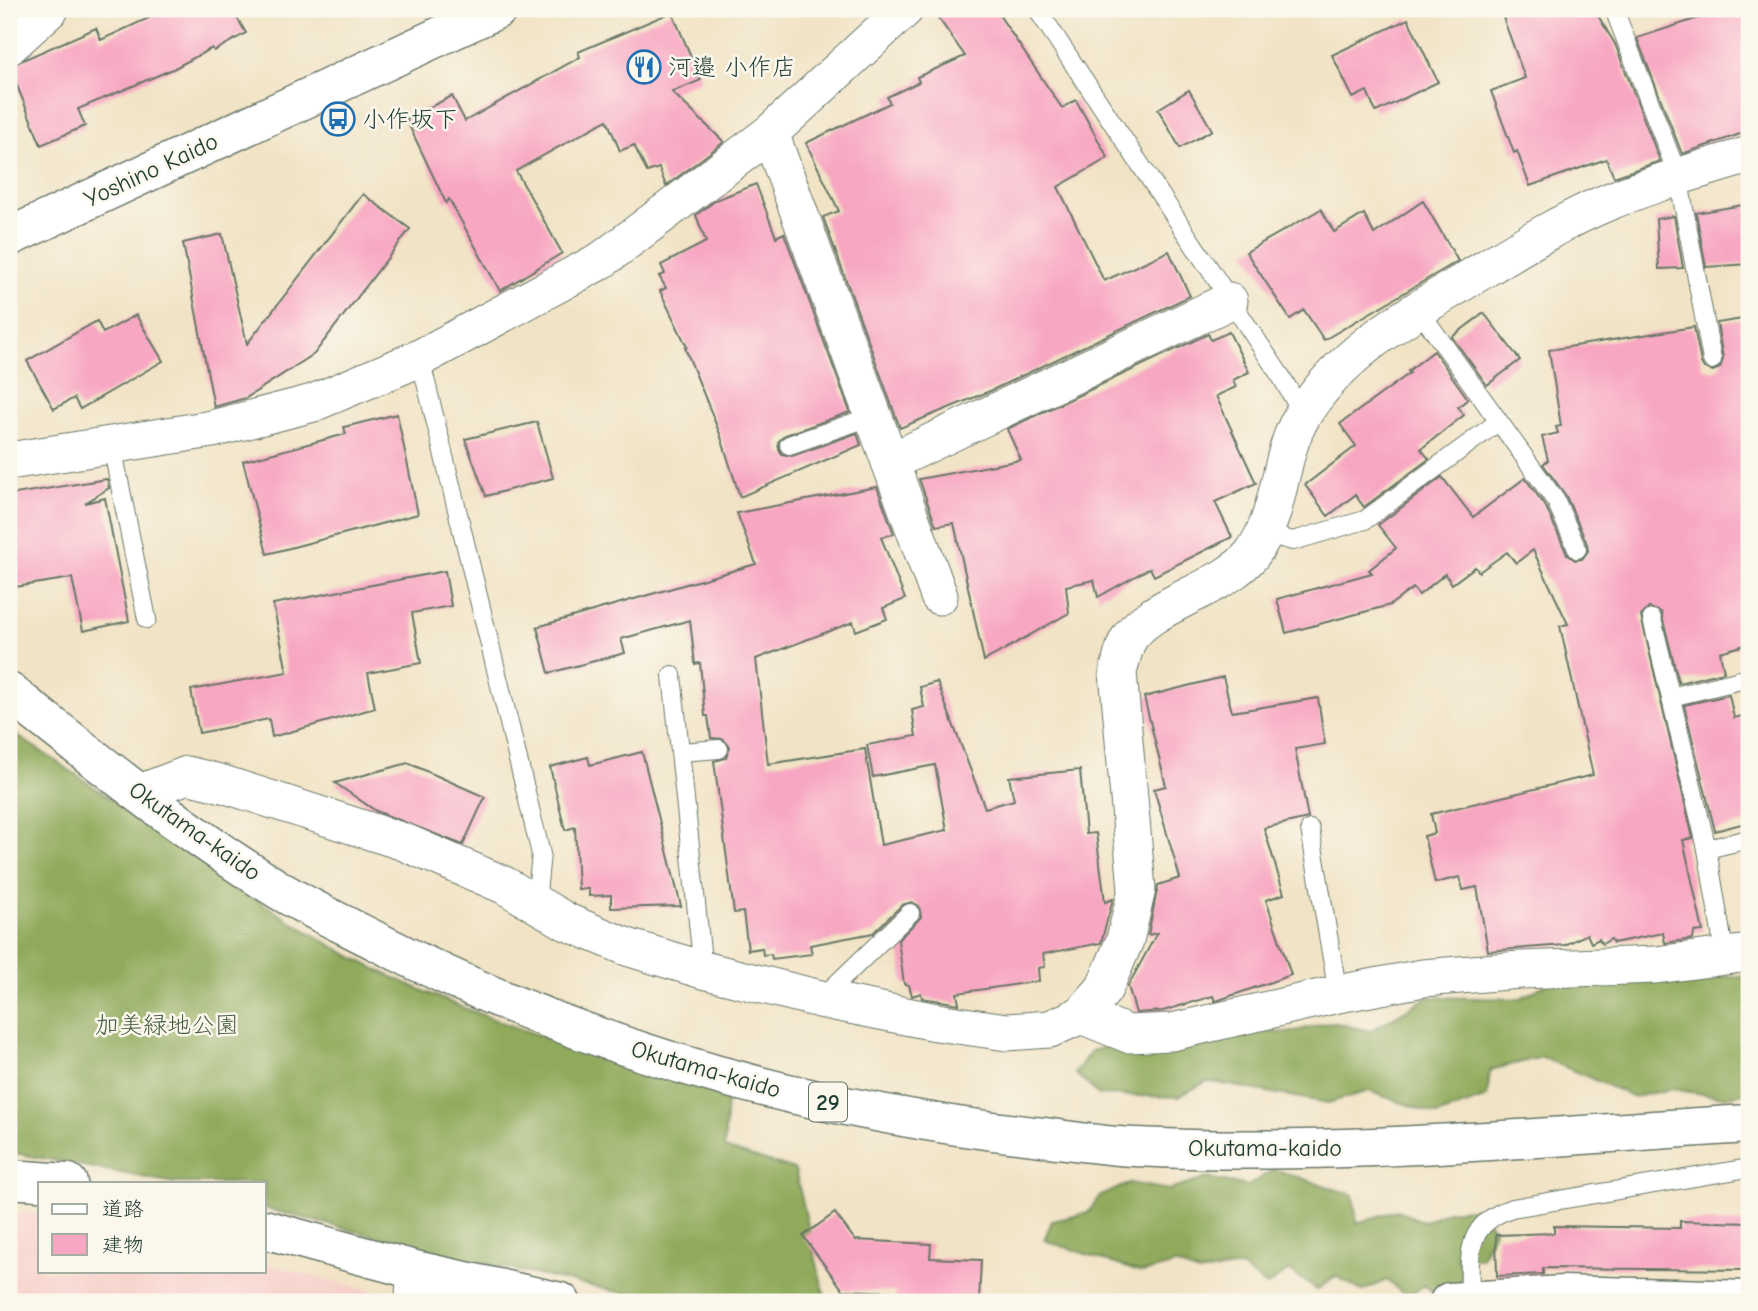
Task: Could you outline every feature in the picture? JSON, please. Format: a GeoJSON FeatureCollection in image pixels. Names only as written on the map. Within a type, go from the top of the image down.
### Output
{"type":"FeatureCollection","features":[{"type":"Feature","properties":{"kind":"main road","name":"Yoshino Kaido"},"geometry":{"type":"LineString","coordinates":[[9,237],[498,9]]}},
{"type":"Feature","properties":{"kind":"main road","name":"Okutama-kaido"},"geometry":{"type":"LineString","coordinates":[[9,692],[140,793],[279,890],[430,969],[503,1002],[657,1058],[734,1081],[885,1114],[989,1132],[1133,1147],[1281,1150],[1438,1145],[1749,1124]]}},
{"type":"Feature","properties":{"kind":"main road"},"geometry":{"type":"LineString","coordinates":[[9,1179],[53,1182]]}},
{"type":"Feature","properties":{"kind":"main road"},"geometry":{"type":"LineString","coordinates":[[266,1230],[415,1286],[561,1302]]}},
{"type":"Feature","properties":{"kind":"main road"},"geometry":{"type":"LineString","coordinates":[[1460,1301],[1563,1295],[1749,1300]]}},
{"type":"Feature","properties":{"kind":"street"},"geometry":{"type":"LineString","coordinates":[[9,46],[50,9]]}},
{"type":"Feature","properties":{"kind":"street"},"geometry":{"type":"LineString","coordinates":[[9,461],[212,429],[313,403],[420,358],[603,260],[770,133],[905,9]]}},
{"type":"Feature","properties":{"kind":"street"},"geometry":{"type":"LineString","coordinates":[[770,133],[939,596]]}},
{"type":"Feature","properties":{"kind":"street"},"geometry":{"type":"LineString","coordinates":[[140,793],[187,775],[223,784],[404,842],[536,902],[567,922],[626,947],[703,970],[820,999],[1006,1032],[1050,1029],[1081,1015],[1104,989],[1125,940],[1137,889],[1118,672],[1128,640],[1147,621],[1232,573],[1250,556],[1266,534],[1289,444],[1303,415],[1345,363],[1418,309],[1532,241],[1606,203],[1678,176],[1749,155]]}},
{"type":"Feature","properties":{"kind":"street"},"geometry":{"type":"LineString","coordinates":[[890,462],[1230,301]]}},
{"type":"Feature","properties":{"kind":"street"},"geometry":{"type":"LineString","coordinates":[[1081,1015],[1128,1034],[1172,1032],[1338,994],[1423,978],[1520,970],[1656,965],[1737,955]]}},
{"type":"Feature","properties":{"kind":"lane"},"geometry":{"type":"LineString","coordinates":[[1037,9],[1282,379],[1303,415]]}},
{"type":"Feature","properties":{"kind":"lane"},"geometry":{"type":"LineString","coordinates":[[1614,9],[1678,176],[1713,360]]}},
{"type":"Feature","properties":{"kind":"lane"},"geometry":{"type":"LineString","coordinates":[[1418,309],[1556,500],[1577,549]]}},
{"type":"Feature","properties":{"kind":"lane"},"geometry":{"type":"LineString","coordinates":[[420,358],[541,854],[536,902]]}},
{"type":"Feature","properties":{"kind":"lane"},"geometry":{"type":"LineString","coordinates":[[789,446],[873,416]]}},
{"type":"Feature","properties":{"kind":"lane"},"geometry":{"type":"LineString","coordinates":[[1266,534],[1293,541],[1365,520],[1498,422]]}},
{"type":"Feature","properties":{"kind":"lane"},"geometry":{"type":"LineString","coordinates":[[112,446],[147,619]]}},
{"type":"Feature","properties":{"kind":"lane"},"geometry":{"type":"LineString","coordinates":[[1652,619],[1707,849],[1737,955]]}},
{"type":"Feature","properties":{"kind":"lane"},"geometry":{"type":"LineString","coordinates":[[673,675],[703,970]]}},
{"type":"Feature","properties":{"kind":"lane"},"geometry":{"type":"LineString","coordinates":[[1671,697],[1745,679]]}},
{"type":"Feature","properties":{"kind":"lane"},"geometry":{"type":"LineString","coordinates":[[681,752],[719,749]]}},
{"type":"Feature","properties":{"kind":"lane"},"geometry":{"type":"LineString","coordinates":[[1310,829],[1338,994]]}},
{"type":"Feature","properties":{"kind":"lane"},"geometry":{"type":"LineString","coordinates":[[1707,849],[1749,839]]}},
{"type":"Feature","properties":{"kind":"lane"},"geometry":{"type":"LineString","coordinates":[[820,999],[845,979],[910,913]]}},
{"type":"Feature","properties":{"kind":"lane"},"geometry":{"type":"LineString","coordinates":[[1460,1301],[1477,1229],[1492,1215],[1512,1208],[1749,1168]]}},
{"type":"Feature","properties":{"kind":"shaded area"},"geometry":{"type":"Polygon","coordinates":[[[9,1212],[38,1214],[38,1272],[266,1272],[266,1264],[383,1294],[389,1302],[9,1302],[9,1212]]]}},
{"type":"Feature","properties":{"kind":"green space","name":"加美緑地公園"},"geometry":{"type":"Polygon","coordinates":[[[9,731],[259,901],[301,928],[390,976],[484,1016],[727,1097],[724,1148],[795,1170],[826,1302],[681,1302],[653,1299],[468,1260],[266,1209],[266,1182],[169,1182],[9,1152],[9,731]]]}},
{"type":"Feature","properties":{"kind":"green space"},"geometry":{"type":"Polygon","coordinates":[[[1749,976],[1749,1092],[1723,1097],[1672,1089],[1634,1097],[1542,1057],[1490,1070],[1487,1097],[1437,1115],[1369,1091],[1328,1103],[1207,1081],[1178,1097],[1099,1095],[1075,1073],[1091,1051],[1118,1043],[1219,1029],[1288,1033],[1331,1022],[1370,1031],[1428,997],[1519,999],[1556,979],[1749,976]]]}},
{"type":"Feature","properties":{"kind":"green space"},"geometry":{"type":"Polygon","coordinates":[[[1274,1169],[1353,1195],[1357,1223],[1397,1210],[1424,1222],[1448,1211],[1478,1208],[1494,1230],[1481,1258],[1456,1257],[1463,1270],[1459,1290],[1440,1298],[1424,1285],[1407,1297],[1387,1280],[1362,1291],[1335,1276],[1317,1290],[1289,1270],[1267,1286],[1241,1267],[1199,1273],[1175,1264],[1142,1273],[1044,1240],[1052,1221],[1088,1213],[1100,1196],[1130,1183],[1169,1190],[1208,1178],[1248,1186],[1274,1169]]]}},
{"type":"Feature","properties":{"kind":"building"},"geometry":{"type":"Polygon","coordinates":[[[168,9],[232,9],[246,33],[214,51],[212,48],[173,69],[78,109],[85,126],[41,145],[9,66],[96,28],[101,40],[168,9]]]}},
{"type":"Feature","properties":{"kind":"building"},"geometry":{"type":"Polygon","coordinates":[[[932,9],[995,9],[1062,108],[1076,100],[1108,158],[1058,187],[1104,281],[1169,251],[1190,296],[990,391],[900,428],[823,217],[839,211],[806,143],[890,103],[887,97],[919,82],[917,77],[965,56],[932,9]]]}},
{"type":"Feature","properties":{"kind":"building"},"geometry":{"type":"Polygon","coordinates":[[[1500,9],[1594,9],[1615,44],[1660,161],[1614,177],[1606,159],[1530,186],[1517,151],[1514,153],[1491,91],[1525,78],[1500,9]]]}},
{"type":"Feature","properties":{"kind":"building"},"geometry":{"type":"Polygon","coordinates":[[[1726,9],[1749,9],[1749,131],[1682,154],[1637,38],[1726,9]]]}},
{"type":"Feature","properties":{"kind":"building"},"geometry":{"type":"Polygon","coordinates":[[[672,12],[701,80],[672,92],[724,142],[666,186],[659,168],[647,172],[634,145],[620,151],[607,120],[516,171],[562,253],[500,291],[449,199],[446,203],[406,119],[452,96],[465,121],[580,57],[578,52],[672,12]]]}},
{"type":"Feature","properties":{"kind":"building"},"geometry":{"type":"Polygon","coordinates":[[[1408,19],[1438,82],[1376,112],[1367,91],[1353,98],[1332,55],[1408,19]]]}},
{"type":"Feature","properties":{"kind":"building"},"geometry":{"type":"Polygon","coordinates":[[[1189,90],[1212,130],[1180,148],[1158,109],[1189,90]]]}},
{"type":"Feature","properties":{"kind":"building"},"geometry":{"type":"Polygon","coordinates":[[[756,184],[776,237],[784,233],[850,412],[785,435],[778,442],[779,449],[782,454],[792,456],[857,433],[861,445],[740,497],[720,434],[685,348],[687,347],[660,291],[666,288],[659,276],[665,274],[661,265],[706,242],[696,215],[716,200],[756,184]]]}},
{"type":"Feature","properties":{"kind":"building"},"geometry":{"type":"Polygon","coordinates":[[[363,194],[410,229],[314,354],[246,398],[214,407],[183,243],[222,234],[247,344],[363,194]]]}},
{"type":"Feature","properties":{"kind":"building"},"geometry":{"type":"Polygon","coordinates":[[[1423,201],[1458,261],[1324,340],[1304,310],[1290,319],[1246,252],[1321,209],[1334,232],[1364,214],[1374,234],[1423,201]]]}},
{"type":"Feature","properties":{"kind":"building"},"geometry":{"type":"Polygon","coordinates":[[[1749,204],[1749,264],[1706,267],[1696,213],[1749,204]]]}},
{"type":"Feature","properties":{"kind":"building"},"geometry":{"type":"Polygon","coordinates":[[[1674,216],[1683,268],[1659,269],[1656,219],[1674,216]]]}},
{"type":"Feature","properties":{"kind":"building"},"geometry":{"type":"Polygon","coordinates":[[[1484,313],[1520,360],[1487,385],[1452,337],[1484,313]]]}},
{"type":"Feature","properties":{"kind":"building"},"geometry":{"type":"Polygon","coordinates":[[[136,315],[163,361],[80,409],[74,398],[54,409],[27,361],[97,321],[103,333],[136,315]]]}},
{"type":"Feature","properties":{"kind":"building"},"geometry":{"type":"Polygon","coordinates":[[[1749,318],[1749,644],[1720,652],[1724,672],[1679,683],[1661,612],[1649,608],[1641,616],[1693,838],[1683,840],[1703,931],[1694,932],[1693,939],[1665,943],[1663,933],[1613,943],[1611,939],[1602,944],[1599,939],[1591,943],[1587,934],[1565,945],[1488,951],[1477,887],[1463,890],[1460,877],[1435,883],[1424,836],[1435,833],[1431,814],[1593,775],[1560,626],[1568,624],[1533,550],[1516,563],[1507,552],[1479,572],[1475,567],[1452,584],[1445,574],[1419,595],[1413,588],[1390,605],[1286,633],[1277,599],[1372,573],[1369,570],[1396,548],[1378,525],[1442,477],[1473,517],[1525,478],[1546,507],[1567,554],[1575,560],[1582,559],[1588,551],[1587,544],[1566,496],[1543,464],[1548,460],[1542,437],[1558,433],[1556,427],[1561,426],[1549,350],[1694,327],[1701,363],[1704,368],[1713,371],[1720,368],[1723,359],[1717,323],[1749,318]]]}},
{"type":"Feature","properties":{"kind":"building"},"geometry":{"type":"Polygon","coordinates":[[[1229,332],[1249,372],[1233,380],[1236,387],[1216,396],[1256,483],[1215,502],[1232,537],[1154,576],[1150,568],[1098,597],[1094,580],[1066,586],[1069,613],[984,661],[954,523],[936,526],[919,479],[1021,460],[1007,429],[1208,334],[1211,340],[1229,332]]]}},
{"type":"Feature","properties":{"kind":"building"},"geometry":{"type":"Polygon","coordinates":[[[1434,351],[1468,399],[1458,407],[1464,415],[1421,449],[1429,459],[1364,507],[1355,495],[1328,516],[1305,485],[1356,446],[1340,424],[1410,373],[1408,371],[1434,351]]]}},
{"type":"Feature","properties":{"kind":"building"},"geometry":{"type":"Polygon","coordinates":[[[397,414],[418,514],[267,554],[243,461],[346,434],[344,427],[397,414]]]}},
{"type":"Feature","properties":{"kind":"building"},"geometry":{"type":"Polygon","coordinates":[[[537,422],[553,478],[486,496],[465,439],[537,422]]]}},
{"type":"Feature","properties":{"kind":"building"},"geometry":{"type":"Polygon","coordinates":[[[107,479],[109,488],[85,503],[105,498],[129,621],[83,631],[72,578],[9,588],[9,495],[107,479]]]}},
{"type":"Feature","properties":{"kind":"building"},"geometry":{"type":"Polygon","coordinates":[[[877,487],[894,534],[881,537],[905,599],[883,608],[887,619],[856,631],[853,622],[756,659],[768,764],[865,749],[881,845],[947,830],[935,765],[873,777],[867,745],[916,736],[912,710],[924,707],[920,687],[937,682],[985,808],[1014,800],[1009,777],[1080,770],[1086,834],[1096,833],[1105,902],[1113,899],[1101,943],[1043,954],[1045,967],[1038,968],[1039,981],[957,993],[959,1004],[922,998],[921,993],[912,996],[909,985],[904,984],[898,940],[921,917],[919,906],[912,902],[902,905],[873,933],[810,945],[812,954],[772,959],[771,954],[763,955],[762,948],[748,950],[743,912],[734,913],[714,761],[726,758],[730,747],[723,739],[711,738],[708,716],[705,716],[700,663],[695,664],[690,620],[621,639],[625,653],[549,673],[537,627],[756,564],[737,513],[877,487]]]}},
{"type":"Feature","properties":{"kind":"building"},"geometry":{"type":"Polygon","coordinates":[[[445,571],[451,606],[412,613],[421,663],[368,673],[375,708],[272,737],[269,719],[199,733],[191,690],[287,672],[273,604],[445,571]]]}},
{"type":"Feature","properties":{"kind":"building"},"geometry":{"type":"Polygon","coordinates":[[[1223,677],[1232,712],[1318,698],[1325,744],[1295,749],[1308,818],[1264,828],[1284,894],[1266,900],[1291,975],[1215,1001],[1213,996],[1163,1011],[1136,1013],[1128,986],[1157,933],[1148,935],[1158,885],[1180,878],[1154,789],[1166,786],[1144,697],[1223,677]]]}},
{"type":"Feature","properties":{"kind":"building"},"geometry":{"type":"Polygon","coordinates":[[[1729,695],[1734,718],[1749,714],[1749,822],[1715,831],[1684,705],[1729,695]]]}},
{"type":"Feature","properties":{"kind":"building"},"geometry":{"type":"Polygon","coordinates":[[[642,752],[681,906],[611,908],[611,895],[589,896],[589,889],[578,889],[575,827],[565,830],[550,767],[588,757],[590,765],[642,752]]]}},
{"type":"Feature","properties":{"kind":"building"},"geometry":{"type":"Polygon","coordinates":[[[408,763],[485,797],[463,845],[376,811],[335,783],[408,763]]]}},
{"type":"Feature","properties":{"kind":"building"},"geometry":{"type":"Polygon","coordinates":[[[835,1213],[855,1240],[931,1244],[930,1258],[981,1260],[979,1302],[895,1302],[895,1292],[843,1290],[803,1236],[835,1213]]]}},
{"type":"Feature","properties":{"kind":"building"},"geometry":{"type":"Polygon","coordinates":[[[1680,1221],[1749,1223],[1749,1270],[1543,1268],[1543,1274],[1497,1276],[1496,1235],[1554,1233],[1554,1226],[1680,1228],[1680,1221]]]}},
{"type":"Feature","properties":{"kind":"place","name":"河邉 小作店"},"geometry":{"type":"Point","coordinates":[644,67]}},
{"type":"Feature","properties":{"kind":"place","name":"小作坂下"},"geometry":{"type":"Point","coordinates":[338,119]}}]}
